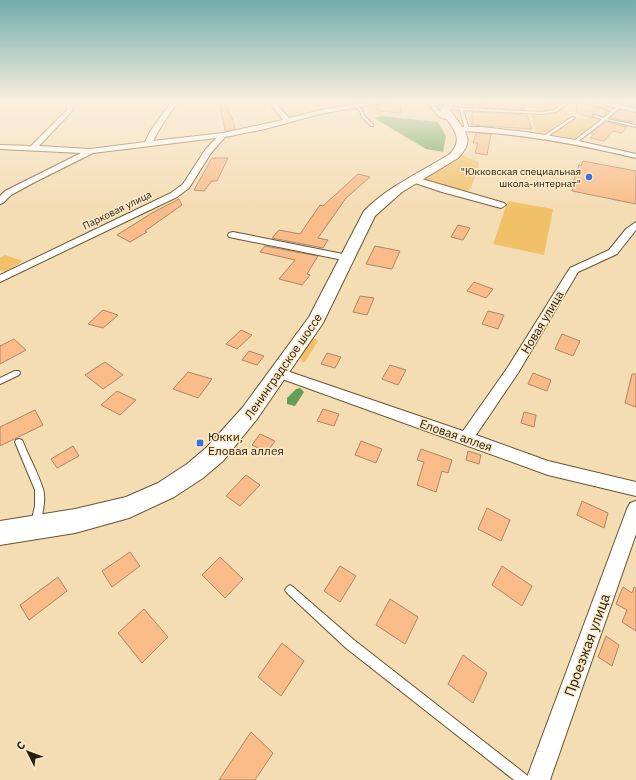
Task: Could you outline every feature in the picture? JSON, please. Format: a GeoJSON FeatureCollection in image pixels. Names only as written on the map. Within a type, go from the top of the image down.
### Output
{"type":"FeatureCollection","features":[{"type":"Feature","properties":{"kind":"main road","name":"Ленинградское шоссе"},"geometry":{"type":"LineString","coordinates":[[0,534],[75,521],[129,508],[166,490],[195,470],[214,454],[250,412],[279,374],[317,319],[348,258],[364,222],[375,207],[391,194],[416,180],[459,152],[462,149],[464,142],[462,137]]}},
{"type":"Feature","properties":{"kind":"street"},"geometry":{"type":"LineString","coordinates":[[32,149],[43,137]]}},
{"type":"Feature","properties":{"kind":"street"},"geometry":{"type":"LineString","coordinates":[[148,144],[151,137]]}},
{"type":"Feature","properties":{"kind":"street"},"geometry":{"type":"LineString","coordinates":[[0,147],[91,151],[203,137]]}},
{"type":"Feature","properties":{"kind":"street","name":"Парковая улица"},"geometry":{"type":"LineString","coordinates":[[0,279],[174,195],[186,186],[208,152],[221,137]]}},
{"type":"Feature","properties":{"kind":"street"},"geometry":{"type":"LineString","coordinates":[[553,137],[636,156]]}},
{"type":"Feature","properties":{"kind":"street"},"geometry":{"type":"LineString","coordinates":[[0,201],[8,193],[91,151]]}},
{"type":"Feature","properties":{"kind":"street"},"geometry":{"type":"LineString","coordinates":[[416,180],[445,190],[501,205]]}},
{"type":"Feature","properties":{"kind":"street","name":"Новая улица"},"geometry":{"type":"LineString","coordinates":[[466,438],[513,370],[574,270],[613,252],[629,231],[636,225]]}},
{"type":"Feature","properties":{"kind":"street"},"geometry":{"type":"LineString","coordinates":[[233,235],[348,258]]}},
{"type":"Feature","properties":{"kind":"street","name":"Еловая аллея"},"geometry":{"type":"LineString","coordinates":[[279,374],[466,438],[548,468],[636,489]]}},
{"type":"Feature","properties":{"kind":"street","name":"Проезжая улица"},"geometry":{"type":"LineString","coordinates":[[538,780],[636,509]]}},
{"type":"Feature","properties":{"kind":"lane"},"geometry":{"type":"LineString","coordinates":[[575,142],[581,137]]}},
{"type":"Feature","properties":{"kind":"lane"},"geometry":{"type":"LineString","coordinates":[[0,380],[17,373]]}},
{"type":"Feature","properties":{"kind":"lane"},"geometry":{"type":"LineString","coordinates":[[19,442],[39,490],[39,506],[34,528]]}},
{"type":"Feature","properties":{"kind":"lane"},"geometry":{"type":"LineString","coordinates":[[290,590],[350,644],[524,780]]}},
{"type":"Feature","properties":{"kind":"shaded area"},"geometry":{"type":"Polygon","coordinates":[[[407,137],[446,137],[443,152],[426,149],[407,137]]]}},
{"type":"Feature","properties":{"kind":"shaded area"},"geometry":{"type":"Polygon","coordinates":[[[461,155],[479,162],[471,188],[465,193],[423,180],[461,155]]]}},
{"type":"Feature","properties":{"kind":"shaded area"},"geometry":{"type":"Polygon","coordinates":[[[508,201],[553,209],[544,255],[493,244],[508,201]]]}},
{"type":"Feature","properties":{"kind":"shaded area"},"geometry":{"type":"Polygon","coordinates":[[[5,255],[23,261],[5,272],[0,270],[0,258],[5,255]]]}},
{"type":"Feature","properties":{"kind":"shaded area"},"geometry":{"type":"Polygon","coordinates":[[[313,339],[318,341],[305,362],[302,362],[299,355],[313,339]]]}},
{"type":"Feature","properties":{"kind":"shaded area"},"geometry":{"type":"Polygon","coordinates":[[[300,388],[304,392],[295,406],[287,404],[287,398],[296,389],[300,388]]]}},
{"type":"Feature","properties":{"kind":"building"},"geometry":{"type":"Polygon","coordinates":[[[475,137],[490,137],[487,155],[475,153],[478,143],[473,143],[475,137]]]}},
{"type":"Feature","properties":{"kind":"building"},"geometry":{"type":"Polygon","coordinates":[[[591,137],[607,137],[604,141],[591,137]]]}},
{"type":"Feature","properties":{"kind":"building"},"geometry":{"type":"Polygon","coordinates":[[[212,158],[228,158],[217,181],[212,181],[204,191],[194,190],[212,158]]]}},
{"type":"Feature","properties":{"kind":"building"},"geometry":{"type":"Polygon","coordinates":[[[583,161],[636,171],[636,204],[572,191],[574,186],[572,185],[579,165],[581,166],[583,161]]]}},
{"type":"Feature","properties":{"kind":"building"},"geometry":{"type":"Polygon","coordinates":[[[358,174],[370,177],[346,198],[318,238],[328,240],[323,248],[272,238],[279,230],[300,234],[320,205],[323,206],[358,174]]]}},
{"type":"Feature","properties":{"kind":"building"},"geometry":{"type":"Polygon","coordinates":[[[179,199],[182,205],[145,231],[147,232],[130,242],[117,235],[152,213],[179,199]]]}},
{"type":"Feature","properties":{"kind":"building"},"geometry":{"type":"Polygon","coordinates":[[[458,225],[470,228],[463,240],[451,237],[458,225]]]}},
{"type":"Feature","properties":{"kind":"building"},"geometry":{"type":"Polygon","coordinates":[[[265,246],[318,256],[307,274],[310,275],[302,285],[279,279],[295,260],[260,252],[265,246]]]}},
{"type":"Feature","properties":{"kind":"building"},"geometry":{"type":"Polygon","coordinates":[[[375,246],[400,251],[392,269],[366,264],[375,246]]]}},
{"type":"Feature","properties":{"kind":"building"},"geometry":{"type":"Polygon","coordinates":[[[474,282],[493,289],[486,298],[467,291],[474,282]]]}},
{"type":"Feature","properties":{"kind":"building"},"geometry":{"type":"Polygon","coordinates":[[[360,296],[374,298],[367,315],[353,312],[360,296]]]}},
{"type":"Feature","properties":{"kind":"building"},"geometry":{"type":"Polygon","coordinates":[[[103,310],[118,315],[103,328],[88,324],[103,310]]]}},
{"type":"Feature","properties":{"kind":"building"},"geometry":{"type":"Polygon","coordinates":[[[488,311],[504,315],[498,329],[482,324],[488,311]]]}},
{"type":"Feature","properties":{"kind":"building"},"geometry":{"type":"Polygon","coordinates":[[[241,330],[252,335],[237,349],[226,344],[241,330]]]}},
{"type":"Feature","properties":{"kind":"building"},"geometry":{"type":"Polygon","coordinates":[[[562,334],[580,341],[573,356],[555,349],[562,334]]]}},
{"type":"Feature","properties":{"kind":"building"},"geometry":{"type":"Polygon","coordinates":[[[14,339],[26,350],[0,364],[0,346],[14,339]]]}},
{"type":"Feature","properties":{"kind":"building"},"geometry":{"type":"Polygon","coordinates":[[[249,351],[264,356],[257,365],[242,360],[249,351]]]}},
{"type":"Feature","properties":{"kind":"building"},"geometry":{"type":"Polygon","coordinates":[[[327,353],[341,357],[335,368],[321,364],[327,353]]]}},
{"type":"Feature","properties":{"kind":"building"},"geometry":{"type":"Polygon","coordinates":[[[105,362],[123,375],[103,389],[85,375],[105,362]]]}},
{"type":"Feature","properties":{"kind":"building"},"geometry":{"type":"Polygon","coordinates":[[[390,365],[406,370],[398,385],[382,379],[390,365]]]}},
{"type":"Feature","properties":{"kind":"building"},"geometry":{"type":"Polygon","coordinates":[[[188,372],[212,379],[198,398],[173,389],[188,372]]]}},
{"type":"Feature","properties":{"kind":"building"},"geometry":{"type":"Polygon","coordinates":[[[533,373],[551,380],[547,391],[528,384],[533,373]]]}},
{"type":"Feature","properties":{"kind":"building"},"geometry":{"type":"Polygon","coordinates":[[[632,374],[636,374],[636,407],[625,403],[632,374]]]}},
{"type":"Feature","properties":{"kind":"building"},"geometry":{"type":"Polygon","coordinates":[[[117,391],[136,400],[120,415],[101,405],[117,391]]]}},
{"type":"Feature","properties":{"kind":"building"},"geometry":{"type":"Polygon","coordinates":[[[323,409],[339,414],[334,426],[317,421],[323,409]]]}},
{"type":"Feature","properties":{"kind":"building"},"geometry":{"type":"Polygon","coordinates":[[[35,410],[43,425],[0,446],[0,427],[35,410]]]}},
{"type":"Feature","properties":{"kind":"building"},"geometry":{"type":"Polygon","coordinates":[[[524,412],[536,415],[534,427],[521,423],[524,412]]]}},
{"type":"Feature","properties":{"kind":"building"},"geometry":{"type":"Polygon","coordinates":[[[260,434],[275,441],[267,452],[252,445],[260,434]]]}},
{"type":"Feature","properties":{"kind":"building"},"geometry":{"type":"Polygon","coordinates":[[[361,441],[382,449],[376,463],[355,455],[361,441]]]}},
{"type":"Feature","properties":{"kind":"building"},"geometry":{"type":"Polygon","coordinates":[[[73,446],[79,456],[57,468],[51,459],[73,446]]]}},
{"type":"Feature","properties":{"kind":"building"},"geometry":{"type":"Polygon","coordinates":[[[421,449],[452,460],[448,473],[442,471],[436,492],[417,485],[424,462],[417,460],[421,449]]]}},
{"type":"Feature","properties":{"kind":"building"},"geometry":{"type":"Polygon","coordinates":[[[468,451],[481,455],[479,464],[466,460],[468,451]]]}},
{"type":"Feature","properties":{"kind":"building"},"geometry":{"type":"Polygon","coordinates":[[[246,475],[260,485],[240,506],[226,496],[246,475]]]}},
{"type":"Feature","properties":{"kind":"building"},"geometry":{"type":"Polygon","coordinates":[[[582,501],[608,513],[604,528],[577,515],[582,501]]]}},
{"type":"Feature","properties":{"kind":"building"},"geometry":{"type":"Polygon","coordinates":[[[487,508],[510,520],[501,541],[478,529],[487,508]]]}},
{"type":"Feature","properties":{"kind":"building"},"geometry":{"type":"Polygon","coordinates":[[[130,552],[140,566],[112,587],[102,571],[130,552]]]}},
{"type":"Feature","properties":{"kind":"building"},"geometry":{"type":"Polygon","coordinates":[[[220,557],[243,579],[225,598],[202,575],[220,557]]]}},
{"type":"Feature","properties":{"kind":"building"},"geometry":{"type":"Polygon","coordinates":[[[340,566],[356,576],[340,602],[324,591],[340,566]]]}},
{"type":"Feature","properties":{"kind":"building"},"geometry":{"type":"Polygon","coordinates":[[[502,566],[532,586],[522,606],[492,585],[502,566]]]}},
{"type":"Feature","properties":{"kind":"building"},"geometry":{"type":"Polygon","coordinates":[[[58,577],[67,591],[29,620],[20,605],[58,577]]]}},
{"type":"Feature","properties":{"kind":"building"},"geometry":{"type":"Polygon","coordinates":[[[623,587],[632,593],[634,587],[636,588],[636,631],[622,622],[627,610],[616,604],[623,587]]]}},
{"type":"Feature","properties":{"kind":"building"},"geometry":{"type":"Polygon","coordinates":[[[390,599],[418,617],[405,644],[376,625],[390,599]]]}},
{"type":"Feature","properties":{"kind":"building"},"geometry":{"type":"Polygon","coordinates":[[[144,609],[168,637],[142,663],[118,633],[144,609]]]}},
{"type":"Feature","properties":{"kind":"building"},"geometry":{"type":"Polygon","coordinates":[[[606,636],[619,645],[612,666],[598,657],[606,636]]]}},
{"type":"Feature","properties":{"kind":"building"},"geometry":{"type":"Polygon","coordinates":[[[282,643],[304,661],[281,696],[258,677],[282,643]]]}},
{"type":"Feature","properties":{"kind":"building"},"geometry":{"type":"Polygon","coordinates":[[[463,655],[487,673],[473,703],[448,684],[463,655]]]}},
{"type":"Feature","properties":{"kind":"building"},"geometry":{"type":"Polygon","coordinates":[[[251,732],[273,753],[255,780],[219,780],[251,732]]]}},
{"type":"Feature","properties":{"kind":"place","name":"\"Юкковская специальная школа-интернат\""},"geometry":{"type":"Point","coordinates":[589,177]}},
{"type":"Feature","properties":{"kind":"place","name":"Юкки, Еловая аллея"},"geometry":{"type":"Point","coordinates":[200,443]}}]}
